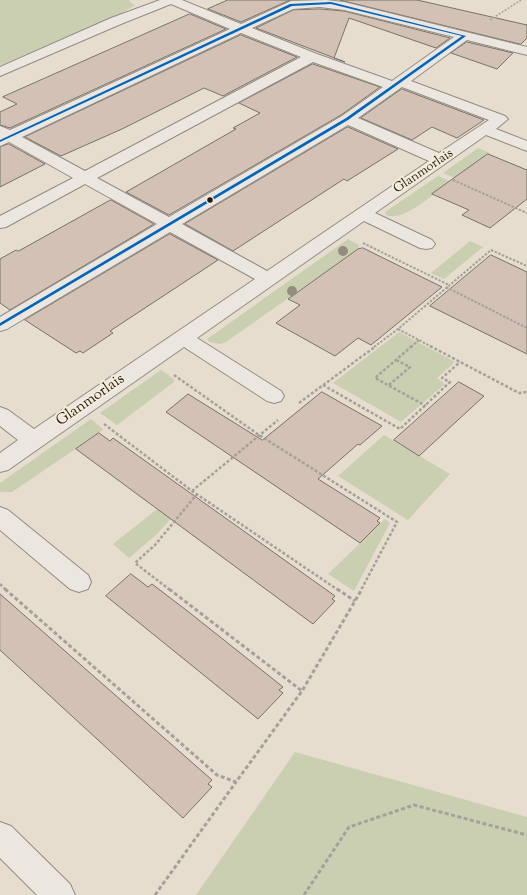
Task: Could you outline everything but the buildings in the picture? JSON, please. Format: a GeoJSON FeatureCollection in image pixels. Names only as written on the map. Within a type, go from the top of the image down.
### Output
{"type":"FeatureCollection","features":[{"type":"Feature","properties":{"kind":"street"},"geometry":{"type":"LineString","coordinates":[[0,72],[166,0],[171,0],[312,57],[397,83]]}},
{"type":"Feature","properties":{"kind":"street"},"geometry":{"type":"LineString","coordinates":[[3,136],[291,4],[320,2],[344,6],[527,51]]}},
{"type":"Feature","properties":{"kind":"street"},"geometry":{"type":"LineString","coordinates":[[0,325],[347,119],[390,91],[397,83],[464,36]]}},
{"type":"Feature","properties":{"kind":"street"},"geometry":{"type":"LineString","coordinates":[[0,223],[312,57]]}},
{"type":"Feature","properties":{"kind":"street","name":"Glanmorlais"},"geometry":{"type":"LineString","coordinates":[[0,464],[267,278],[500,119],[397,83]]}},
{"type":"Feature","properties":{"kind":"street"},"geometry":{"type":"LineString","coordinates":[[347,119],[434,164]]}},
{"type":"Feature","properties":{"kind":"street"},"geometry":{"type":"LineString","coordinates":[[486,130],[527,146]]}},
{"type":"Feature","properties":{"kind":"street"},"geometry":{"type":"LineString","coordinates":[[3,136],[85,178],[267,278]]}},
{"type":"Feature","properties":{"kind":"street"},"geometry":{"type":"LineString","coordinates":[[362,214],[426,244]]}},
{"type":"Feature","properties":{"kind":"street"},"geometry":{"type":"LineString","coordinates":[[182,338],[274,396]]}},
{"type":"Feature","properties":{"kind":"street"},"geometry":{"type":"LineString","coordinates":[[0,415],[33,440]]}},
{"type":"Feature","properties":{"kind":"street"},"geometry":{"type":"LineString","coordinates":[[0,516],[79,582]]}},
{"type":"Feature","properties":{"kind":"street"},"geometry":{"type":"LineString","coordinates":[[0,837],[59,895]]}},
{"type":"Feature","properties":{"kind":"path"},"geometry":{"type":"LineString","coordinates":[[464,36],[521,0]]}},
{"type":"Feature","properties":{"kind":"path"},"geometry":{"type":"LineString","coordinates":[[434,164],[527,213]]}},
{"type":"Feature","properties":{"kind":"path"},"geometry":{"type":"LineString","coordinates":[[337,231],[449,285]]}},
{"type":"Feature","properties":{"kind":"path"},"geometry":{"type":"LineString","coordinates":[[293,408],[398,329],[491,250],[527,266]]}},
{"type":"Feature","properties":{"kind":"path"},"geometry":{"type":"LineString","coordinates":[[446,287],[527,328]]}},
{"type":"Feature","properties":{"kind":"path"},"geometry":{"type":"LineString","coordinates":[[398,329],[512,390],[519,393],[527,392]]}},
{"type":"Feature","properties":{"kind":"path"},"geometry":{"type":"LineString","coordinates":[[419,340],[375,378],[426,406]]}},
{"type":"Feature","properties":{"kind":"path"},"geometry":{"type":"LineString","coordinates":[[150,360],[259,435],[397,522],[355,601],[302,691],[155,895]]}},
{"type":"Feature","properties":{"kind":"path"},"geometry":{"type":"LineString","coordinates":[[389,385],[410,367],[396,360]]}},
{"type":"Feature","properties":{"kind":"path"},"geometry":{"type":"LineString","coordinates":[[323,385],[400,429],[450,382],[442,378],[460,362]]}},
{"type":"Feature","properties":{"kind":"path"},"geometry":{"type":"LineString","coordinates":[[82,407],[192,491],[355,601]]}},
{"type":"Feature","properties":{"kind":"path"},"geometry":{"type":"LineString","coordinates":[[192,491],[282,417]]}},
{"type":"Feature","properties":{"kind":"path"},"geometry":{"type":"LineString","coordinates":[[197,494],[155,545],[134,562],[302,691]]}},
{"type":"Feature","properties":{"kind":"path"},"geometry":{"type":"LineString","coordinates":[[0,584],[217,775],[236,782]]}},
{"type":"Feature","properties":{"kind":"path"},"geometry":{"type":"LineString","coordinates":[[304,895],[350,827],[414,805],[527,835]]}},
{"type":"Feature","properties":{"kind":"green space"},"geometry":{"type":"Polygon","coordinates":[[[0,0],[129,0],[135,5],[120,14],[0,66],[0,0]]]}},
{"type":"Feature","properties":{"kind":"green space"},"geometry":{"type":"Polygon","coordinates":[[[478,148],[490,153],[455,178],[443,173],[478,148]]]}},
{"type":"Feature","properties":{"kind":"green space"},"geometry":{"type":"Polygon","coordinates":[[[438,176],[450,181],[410,211],[401,215],[386,215],[385,212],[438,176]]]}},
{"type":"Feature","properties":{"kind":"green space"},"geometry":{"type":"Polygon","coordinates":[[[348,239],[359,245],[358,249],[226,342],[220,344],[209,342],[207,339],[348,239]]]}},
{"type":"Feature","properties":{"kind":"green space"},"geometry":{"type":"Polygon","coordinates":[[[470,241],[483,247],[444,279],[431,273],[470,241]]]}},
{"type":"Feature","properties":{"kind":"green space"},"geometry":{"type":"Polygon","coordinates":[[[399,332],[455,362],[437,378],[445,384],[401,422],[333,383],[399,332]]]}},
{"type":"Feature","properties":{"kind":"green space"},"geometry":{"type":"Polygon","coordinates":[[[161,370],[174,379],[174,382],[117,425],[100,413],[161,370]]]}},
{"type":"Feature","properties":{"kind":"green space"},"geometry":{"type":"Polygon","coordinates":[[[91,419],[103,429],[99,433],[12,492],[0,492],[0,483],[91,419]]]}},
{"type":"Feature","properties":{"kind":"green space"},"geometry":{"type":"Polygon","coordinates":[[[384,435],[450,474],[408,520],[338,476],[384,435]]]}},
{"type":"Feature","properties":{"kind":"green space"},"geometry":{"type":"Polygon","coordinates":[[[180,491],[175,514],[157,534],[129,558],[113,544],[180,491]]]}},
{"type":"Feature","properties":{"kind":"green space"},"geometry":{"type":"Polygon","coordinates":[[[385,519],[390,523],[354,591],[328,574],[385,519]]]}},
{"type":"Feature","properties":{"kind":"green space"},"geometry":{"type":"Polygon","coordinates":[[[295,752],[527,817],[527,895],[196,895],[295,752]]]}},
{"type":"Feature","properties":{"kind":"transit line"},"geometry":{"type":"LineString","coordinates":[[0,141],[291,5],[331,3],[464,36]]}},
{"type":"Feature","properties":{"kind":"transit line"},"geometry":{"type":"LineString","coordinates":[[0,325],[347,119],[464,36]]}}]}
